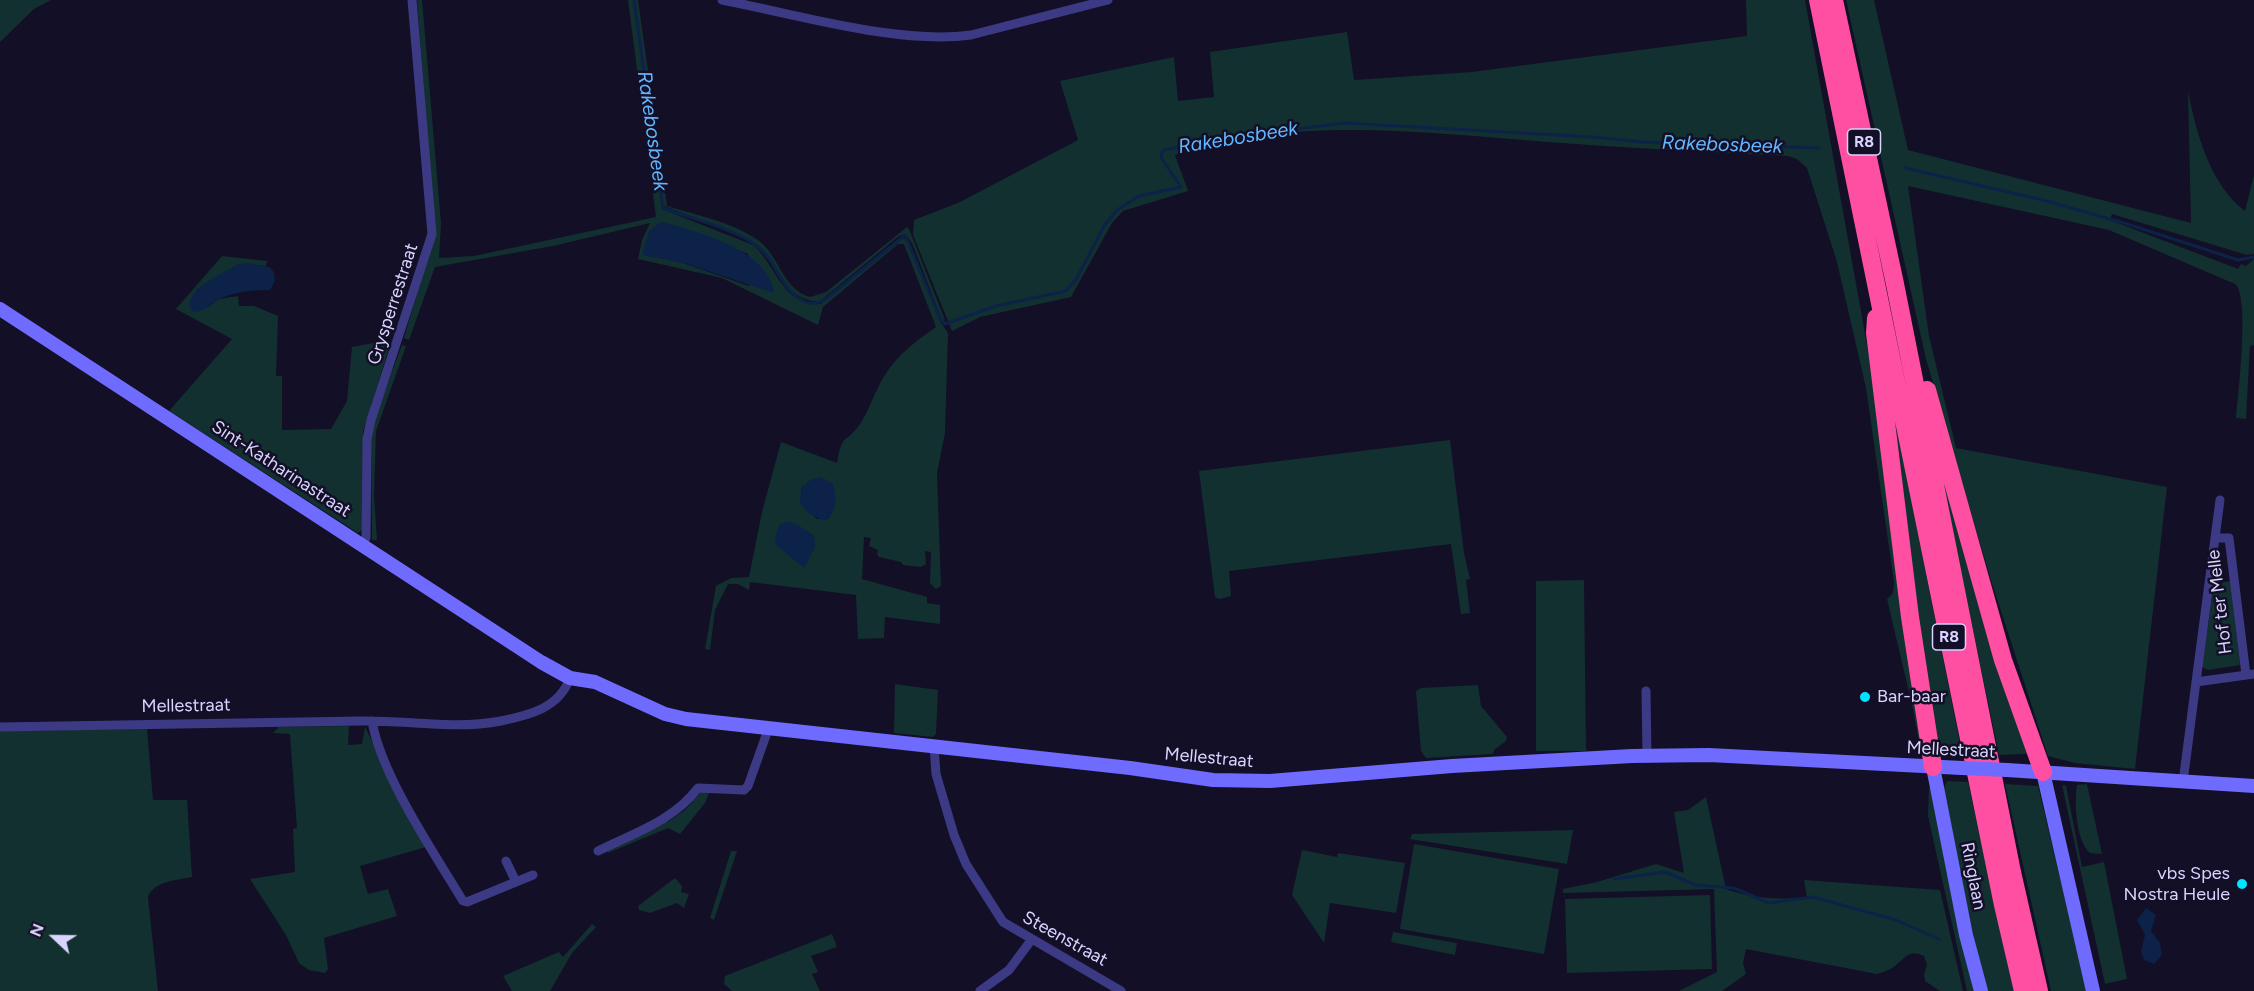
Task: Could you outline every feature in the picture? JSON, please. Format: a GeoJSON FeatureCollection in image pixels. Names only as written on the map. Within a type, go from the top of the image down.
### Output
{"type":"FeatureCollection","features":[{"type":"Feature","properties":{"kind":"highway","name":"R8"},"geometry":{"type":"LineString","coordinates":[[1818,0],[1886,284],[2039,991]]}},
{"type":"Feature","properties":{"kind":"highway","name":"R8"},"geometry":{"type":"LineString","coordinates":[[1834,0],[2003,905],[2023,991]]}},
{"type":"Feature","properties":{"kind":"highway","name":"R8"},"geometry":{"type":"LineString","coordinates":[[1886,284],[1875,333],[1910,617],[1933,767]]}},
{"type":"Feature","properties":{"kind":"highway","name":"R8"},"geometry":{"type":"LineString","coordinates":[[1886,284],[1908,317],[1942,449],[2003,660],[2043,772]]}},
{"type":"Feature","properties":{"kind":"street","name":"Grysperrestraat"},"geometry":{"type":"LineString","coordinates":[[363,544],[366,538],[367,439],[371,420],[432,234],[412,0]]}},
{"type":"Feature","properties":{"kind":"street"},"geometry":{"type":"LineString","coordinates":[[722,0],[894,33],[948,38],[970,35],[1108,0]]}},
{"type":"Feature","properties":{"kind":"street","name":"Sint-Katharinastraat"},"geometry":{"type":"LineString","coordinates":[[0,309],[363,544],[541,662],[546,670],[569,682]]}},
{"type":"Feature","properties":{"kind":"street","name":"Hof ter Melle"},"geometry":{"type":"LineString","coordinates":[[2183,782],[2220,500]]}},
{"type":"Feature","properties":{"kind":"street","name":"Hof ter Melle"},"geometry":{"type":"LineString","coordinates":[[2196,682],[2250,675],[2229,538],[2215,538]]}},
{"type":"Feature","properties":{"kind":"street","name":"Mellestraat"},"geometry":{"type":"LineString","coordinates":[[0,727],[372,721],[464,726],[501,721],[537,711],[558,700],[569,682],[617,694],[665,714],[686,719],[1214,780],[1270,781],[1452,766],[1709,755],[2043,772],[2254,786]]}},
{"type":"Feature","properties":{"kind":"street"},"geometry":{"type":"LineString","coordinates":[[1646,691],[1647,756]]}},
{"type":"Feature","properties":{"kind":"street"},"geometry":{"type":"LineString","coordinates":[[372,721],[374,734],[386,762],[421,831],[463,901],[467,902],[533,875]]}},
{"type":"Feature","properties":{"kind":"street"},"geometry":{"type":"LineString","coordinates":[[598,851],[673,815],[699,788],[744,790],[748,786],[769,727]]}},
{"type":"Feature","properties":{"kind":"street","name":"Steenstraat"},"geometry":{"type":"LineString","coordinates":[[934,746],[936,774],[966,864],[1003,922],[1121,991]]}},
{"type":"Feature","properties":{"kind":"street","name":"Ringlaan"},"geometry":{"type":"LineString","coordinates":[[1933,767],[1966,935],[1981,991]]}},
{"type":"Feature","properties":{"kind":"street"},"geometry":{"type":"LineString","coordinates":[[2043,772],[2093,991]]}},
{"type":"Feature","properties":{"kind":"street"},"geometry":{"type":"LineString","coordinates":[[506,861],[516,882]]}},
{"type":"Feature","properties":{"kind":"street"},"geometry":{"type":"LineString","coordinates":[[981,991],[1009,970],[1032,939]]}},
{"type":"Feature","properties":{"kind":"green space"},"geometry":{"type":"Polygon","coordinates":[[[0,0],[51,0],[34,9],[0,42],[0,0]]]}},
{"type":"Feature","properties":{"kind":"green space"},"geometry":{"type":"Polygon","coordinates":[[[417,0],[422,0],[441,223],[439,258],[474,256],[656,217],[628,0],[633,0],[644,75],[634,0],[638,0],[667,206],[725,224],[758,240],[793,287],[810,297],[826,292],[907,227],[909,229],[945,320],[942,320],[912,243],[905,234],[899,236],[819,302],[795,294],[762,250],[753,242],[662,205],[648,104],[662,209],[753,245],[781,283],[797,299],[821,304],[899,239],[907,239],[940,321],[948,333],[945,433],[937,473],[941,586],[936,589],[930,583],[931,552],[925,551],[926,564],[921,567],[903,565],[901,562],[879,557],[878,550],[869,546],[871,538],[864,537],[862,579],[927,597],[927,603],[940,605],[940,624],[885,617],[884,638],[858,639],[856,595],[750,582],[749,590],[738,584],[728,584],[715,610],[710,650],[705,649],[716,586],[731,578],[749,577],[762,512],[781,442],[837,463],[843,442],[860,424],[881,381],[895,361],[936,327],[904,244],[898,244],[823,307],[818,325],[722,278],[638,259],[642,240],[650,223],[553,246],[435,267],[409,340],[404,338],[435,232],[417,0]],[[677,226],[683,263],[749,286],[748,254],[677,226]],[[802,486],[800,503],[817,519],[828,519],[833,510],[802,486]]]}},
{"type":"Feature","properties":{"kind":"green space"},"geometry":{"type":"Polygon","coordinates":[[[1746,0],[1805,0],[1878,406],[1924,750],[1918,756],[1915,752],[1919,743],[1913,709],[1887,599],[1893,593],[1894,582],[1866,388],[1837,262],[1807,168],[1797,159],[1788,156],[1360,130],[1266,135],[1220,143],[1175,155],[1188,191],[1123,211],[1112,223],[1071,297],[980,317],[952,331],[913,235],[914,220],[960,202],[1078,140],[1060,81],[1174,57],[1178,101],[1214,97],[1210,52],[1347,32],[1354,80],[1472,72],[1747,36],[1746,0]]]}},
{"type":"Feature","properties":{"kind":"green space"},"geometry":{"type":"Polygon","coordinates":[[[1846,0],[1874,0],[1908,150],[2191,223],[2188,91],[2206,157],[2222,187],[2245,211],[2254,175],[2254,254],[2247,255],[2112,214],[2110,220],[2238,269],[2241,264],[2246,266],[2254,259],[2254,345],[2250,346],[2246,419],[2236,418],[2241,369],[2242,307],[2235,284],[2109,230],[1908,186],[1929,336],[1956,448],[2167,487],[2135,769],[2075,763],[2048,756],[1990,577],[1926,359],[1846,0]]]}},
{"type":"Feature","properties":{"kind":"green space"},"geometry":{"type":"Polygon","coordinates":[[[222,256],[267,261],[266,266],[239,264],[196,290],[208,307],[219,299],[238,296],[239,306],[254,306],[278,316],[276,376],[282,376],[282,430],[331,429],[347,401],[352,347],[378,342],[389,348],[363,432],[362,530],[358,533],[169,411],[232,339],[176,309],[222,256]]]}},
{"type":"Feature","properties":{"kind":"green space"},"geometry":{"type":"Polygon","coordinates":[[[402,345],[406,346],[376,431],[374,496],[377,540],[372,540],[371,435],[377,412],[402,345]]]}},
{"type":"Feature","properties":{"kind":"green space"},"geometry":{"type":"Polygon","coordinates":[[[1889,390],[1962,753],[1938,752],[1930,721],[1889,390]]]}},
{"type":"Feature","properties":{"kind":"green space"},"geometry":{"type":"Polygon","coordinates":[[[1930,423],[2028,753],[2025,754],[1999,755],[1930,423]]]}},
{"type":"Feature","properties":{"kind":"green space"},"geometry":{"type":"Polygon","coordinates":[[[1450,440],[1464,553],[1470,579],[1466,580],[1470,613],[1461,614],[1451,544],[1229,571],[1231,596],[1220,599],[1215,597],[1199,471],[1450,440]]]}},
{"type":"Feature","properties":{"kind":"green space"},"geometry":{"type":"Polygon","coordinates":[[[1584,580],[1586,751],[1536,751],[1536,581],[1584,580]]]}},
{"type":"Feature","properties":{"kind":"green space"},"geometry":{"type":"Polygon","coordinates":[[[2230,581],[2240,665],[2208,670],[2202,667],[2214,584],[2230,581]]]}},
{"type":"Feature","properties":{"kind":"green space"},"geometry":{"type":"Polygon","coordinates":[[[895,684],[938,690],[936,734],[933,737],[894,733],[895,684]]]}},
{"type":"Feature","properties":{"kind":"green space"},"geometry":{"type":"Polygon","coordinates":[[[1478,685],[1481,706],[1507,737],[1506,741],[1494,750],[1493,754],[1426,758],[1421,751],[1416,691],[1421,688],[1478,685]]]}},
{"type":"Feature","properties":{"kind":"green space"},"geometry":{"type":"Polygon","coordinates":[[[349,726],[348,745],[362,744],[365,727],[426,847],[360,866],[368,894],[388,889],[397,916],[324,938],[328,969],[325,973],[309,970],[299,963],[286,935],[250,879],[295,872],[293,829],[297,828],[290,734],[273,733],[279,727],[349,726]]]}},
{"type":"Feature","properties":{"kind":"green space"},"geometry":{"type":"Polygon","coordinates":[[[147,729],[153,800],[187,800],[192,877],[161,884],[148,897],[158,991],[0,991],[0,731],[147,729]]]}},
{"type":"Feature","properties":{"kind":"green space"},"geometry":{"type":"Polygon","coordinates":[[[1947,781],[1968,782],[2014,991],[1985,991],[1943,790],[1947,781]]]}},
{"type":"Feature","properties":{"kind":"green space"},"geometry":{"type":"Polygon","coordinates":[[[2005,784],[2038,786],[2087,991],[2051,991],[2005,784]]]}},
{"type":"Feature","properties":{"kind":"green space"},"geometry":{"type":"Polygon","coordinates":[[[2087,784],[2102,854],[2090,853],[2079,831],[2076,811],[2077,785],[2087,784]]]}},
{"type":"Feature","properties":{"kind":"green space"},"geometry":{"type":"Polygon","coordinates":[[[2062,785],[2066,786],[2082,867],[2104,862],[2127,979],[2105,984],[2062,785]]]}},
{"type":"Feature","properties":{"kind":"green space"},"geometry":{"type":"Polygon","coordinates":[[[1929,788],[1931,788],[1974,991],[1967,991],[1928,816],[1929,788]]]}},
{"type":"Feature","properties":{"kind":"green space"},"geometry":{"type":"Polygon","coordinates":[[[702,791],[709,793],[705,803],[680,834],[668,828],[608,853],[606,848],[669,821],[685,810],[702,791]]]}},
{"type":"Feature","properties":{"kind":"green space"},"geometry":{"type":"Polygon","coordinates":[[[1706,797],[1726,889],[1766,898],[1807,897],[1804,880],[1940,890],[1963,991],[1940,991],[1925,981],[1924,974],[1927,965],[1924,956],[1915,953],[1877,974],[1746,949],[1743,963],[1746,974],[1722,991],[1679,991],[1717,972],[1714,889],[1563,893],[1563,889],[1597,882],[1656,864],[1684,873],[1674,812],[1688,810],[1706,797]]]}},
{"type":"Feature","properties":{"kind":"green space"},"geometry":{"type":"Polygon","coordinates":[[[1573,830],[1567,864],[1410,839],[1412,834],[1573,830]]]}},
{"type":"Feature","properties":{"kind":"green space"},"geometry":{"type":"Polygon","coordinates":[[[1414,844],[1559,869],[1544,954],[1400,929],[1414,844]]]}},
{"type":"Feature","properties":{"kind":"green space"},"geometry":{"type":"Polygon","coordinates":[[[1302,850],[1337,857],[1338,853],[1405,863],[1396,913],[1330,903],[1324,943],[1292,895],[1302,850]]]}},
{"type":"Feature","properties":{"kind":"green space"},"geometry":{"type":"Polygon","coordinates":[[[731,851],[737,851],[714,920],[710,918],[731,851]]]}},
{"type":"Feature","properties":{"kind":"green space"},"geometry":{"type":"Polygon","coordinates":[[[675,878],[682,886],[681,892],[689,894],[684,908],[677,903],[650,913],[639,910],[638,906],[675,878]]]}},
{"type":"Feature","properties":{"kind":"green space"},"geometry":{"type":"Polygon","coordinates":[[[1710,895],[1712,969],[1567,973],[1565,899],[1710,895]]]}},
{"type":"Feature","properties":{"kind":"green space"},"geometry":{"type":"Polygon","coordinates":[[[592,924],[596,927],[572,953],[550,991],[512,991],[503,976],[559,952],[563,957],[592,924]]]}},
{"type":"Feature","properties":{"kind":"green space"},"geometry":{"type":"Polygon","coordinates":[[[1393,932],[1457,943],[1455,955],[1391,942],[1393,932]]]}},
{"type":"Feature","properties":{"kind":"green space"},"geometry":{"type":"Polygon","coordinates":[[[832,934],[837,947],[811,956],[818,972],[812,974],[820,991],[732,991],[724,984],[725,976],[832,934]]]}},
{"type":"Feature","properties":{"kind":"water"},"geometry":{"type":"Polygon","coordinates":[[[661,222],[711,237],[746,254],[769,278],[774,293],[687,264],[642,255],[649,231],[661,222]]]}},
{"type":"Feature","properties":{"kind":"water"},"geometry":{"type":"Polygon","coordinates":[[[239,264],[269,267],[274,272],[275,281],[270,290],[234,294],[193,312],[189,306],[191,299],[201,286],[239,264]]]}},
{"type":"Feature","properties":{"kind":"water"},"geometry":{"type":"Polygon","coordinates":[[[821,477],[833,484],[835,495],[834,509],[824,521],[808,513],[800,503],[804,485],[821,477]]]}},
{"type":"Feature","properties":{"kind":"water"},"geometry":{"type":"Polygon","coordinates":[[[794,523],[814,535],[815,547],[804,568],[776,545],[775,536],[780,524],[794,523]]]}},
{"type":"Feature","properties":{"kind":"water"},"geometry":{"type":"Polygon","coordinates":[[[2146,908],[2156,915],[2151,931],[2160,943],[2162,955],[2154,964],[2144,960],[2141,951],[2145,935],[2137,920],[2146,908]]]}},
{"type":"Feature","properties":{"kind":"waterway","name":"Rakebosbeek"},"geometry":{"type":"LineString","coordinates":[[634,0],[663,208],[725,229],[748,240],[769,258],[793,294],[810,303],[826,299],[905,235],[939,316],[945,324],[996,306],[1066,291],[1076,280],[1104,226],[1117,210],[1139,196],[1181,187],[1162,159],[1161,154],[1164,150],[1214,139],[1345,123],[1593,137],[1642,142],[1819,148]]}},
{"type":"Feature","properties":{"kind":"waterway","name":"Rakebosbeek"},"geometry":{"type":"LineString","coordinates":[[1905,168],[2043,200],[2124,223],[2238,260],[2254,257]]}},
{"type":"Feature","properties":{"kind":"waterway"},"geometry":{"type":"LineString","coordinates":[[1614,879],[1665,872],[1696,885],[1734,888],[1769,903],[1813,897],[1896,920],[1939,939]]}},
{"type":"Feature","properties":{"kind":"place","name":"Bar-baar"},"geometry":{"type":"Point","coordinates":[1865,697]}},
{"type":"Feature","properties":{"kind":"place","name":"vbs Spes Nostra Heule"},"geometry":{"type":"Point","coordinates":[2242,884]}}]}
